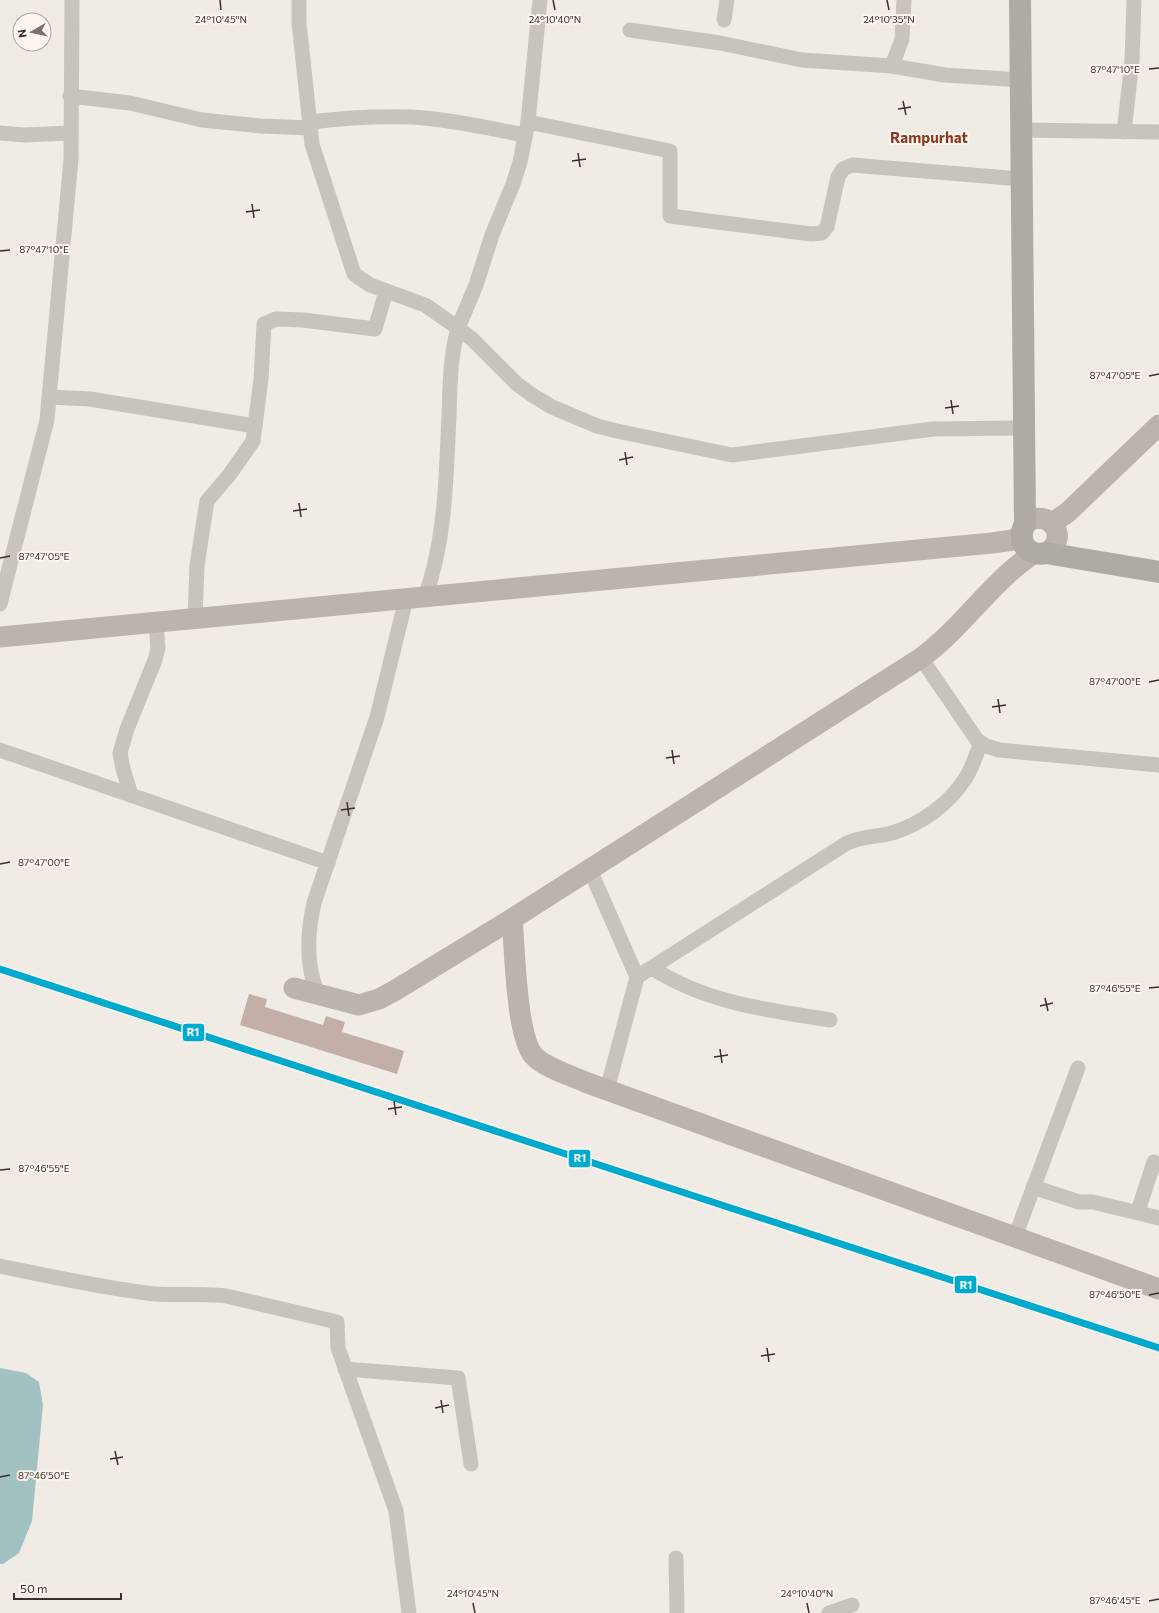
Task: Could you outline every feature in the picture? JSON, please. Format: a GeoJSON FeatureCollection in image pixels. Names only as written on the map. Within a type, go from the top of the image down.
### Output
{"type":"FeatureCollection","features":[{"type":"Feature","properties":{"kind":"highway"},"geometry":{"type":"LineString","coordinates":[[1020,0],[1024,546],[1040,553],[1159,572]]}},
{"type":"Feature","properties":{"kind":"street"},"geometry":{"type":"LineString","coordinates":[[0,604],[47,420],[71,159],[70,96],[72,0]]}},
{"type":"Feature","properties":{"kind":"street"},"geometry":{"type":"LineString","coordinates":[[299,0],[299,23],[312,144],[354,274],[370,285],[425,305],[472,339],[517,384],[552,407],[597,426],[732,455],[933,429],[1024,428]]}},
{"type":"Feature","properties":{"kind":"street"},"geometry":{"type":"LineString","coordinates":[[318,994],[311,972],[309,959],[309,925],[314,903],[416,598],[433,574],[439,539],[445,480],[452,354],[458,328],[476,285],[492,234],[513,184],[527,128],[540,0]]}},
{"type":"Feature","properties":{"kind":"street"},"geometry":{"type":"LineString","coordinates":[[724,20],[727,0]]}},
{"type":"Feature","properties":{"kind":"street"},"geometry":{"type":"LineString","coordinates":[[892,66],[902,40],[904,0]]}},
{"type":"Feature","properties":{"kind":"street"},"geometry":{"type":"LineString","coordinates":[[1124,132],[1132,61],[1134,0]]}},
{"type":"Feature","properties":{"kind":"street"},"geometry":{"type":"LineString","coordinates":[[630,30],[720,43],[802,60],[892,66],[945,75],[1021,80]]}},
{"type":"Feature","properties":{"kind":"street"},"geometry":{"type":"LineString","coordinates":[[70,96],[130,103],[202,120],[261,126],[310,125],[361,117],[412,117],[470,125],[527,128],[670,151],[670,216],[811,234],[822,233],[827,227],[838,177],[843,169],[852,165],[1022,179]]}},
{"type":"Feature","properties":{"kind":"street"},"geometry":{"type":"LineString","coordinates":[[1022,130],[1159,132]]}},
{"type":"Feature","properties":{"kind":"street"},"geometry":{"type":"LineString","coordinates":[[0,133],[24,135],[71,133]]}},
{"type":"Feature","properties":{"kind":"street"},"geometry":{"type":"LineString","coordinates":[[195,619],[197,565],[207,501],[230,474],[253,441],[261,379],[264,324],[276,319],[283,319],[375,329],[386,291]]}},
{"type":"Feature","properties":{"kind":"street"},"geometry":{"type":"LineString","coordinates":[[49,397],[90,399],[255,426]]}},
{"type":"Feature","properties":{"kind":"street"},"geometry":{"type":"LineString","coordinates":[[1052,523],[1067,512],[1159,425]]}},
{"type":"Feature","properties":{"kind":"street"},"geometry":{"type":"LineString","coordinates":[[0,637],[992,543],[1013,540],[1035,518],[1041,518],[1052,523],[1056,528],[1057,540],[1051,550],[1040,553],[1006,575],[948,636],[921,658],[512,920],[379,1000],[359,1005],[294,988]]}},
{"type":"Feature","properties":{"kind":"street"},"geometry":{"type":"LineString","coordinates":[[131,795],[120,753],[155,660],[158,648],[156,623]]}},
{"type":"Feature","properties":{"kind":"street"},"geometry":{"type":"LineString","coordinates":[[921,658],[968,729],[981,743],[999,750],[1159,765]]}},
{"type":"Feature","properties":{"kind":"street"},"geometry":{"type":"LineString","coordinates":[[638,977],[847,843],[858,838],[882,836],[898,831],[911,826],[933,813],[952,796],[966,778],[981,743]]}},
{"type":"Feature","properties":{"kind":"street"},"geometry":{"type":"LineString","coordinates":[[0,750],[328,864]]}},
{"type":"Feature","properties":{"kind":"street"},"geometry":{"type":"LineString","coordinates":[[590,870],[638,977],[606,1090]]}},
{"type":"Feature","properties":{"kind":"street"},"geometry":{"type":"LineString","coordinates":[[512,920],[521,1023],[534,1056],[548,1065],[606,1090],[1159,1289]]}},
{"type":"Feature","properties":{"kind":"street"},"geometry":{"type":"LineString","coordinates":[[652,968],[692,989],[736,1004],[830,1020]]}},
{"type":"Feature","properties":{"kind":"street"},"geometry":{"type":"LineString","coordinates":[[1015,1237],[1078,1068]]}},
{"type":"Feature","properties":{"kind":"street"},"geometry":{"type":"LineString","coordinates":[[1138,1211],[1154,1162]]}},
{"type":"Feature","properties":{"kind":"street"},"geometry":{"type":"LineString","coordinates":[[1034,1187],[1079,1202],[1093,1202],[1138,1211],[1159,1218]]}},
{"type":"Feature","properties":{"kind":"street"},"geometry":{"type":"LineString","coordinates":[[0,1266],[80,1282],[149,1293],[211,1293],[337,1322],[338,1348],[396,1511],[409,1613]]}},
{"type":"Feature","properties":{"kind":"street"},"geometry":{"type":"LineString","coordinates":[[345,1369],[458,1378],[470,1464]]}},
{"type":"Feature","properties":{"kind":"street"},"geometry":{"type":"LineString","coordinates":[[676,1558],[677,1613]]}},
{"type":"Feature","properties":{"kind":"street"},"geometry":{"type":"LineString","coordinates":[[829,1613],[852,1605]]}},
{"type":"Feature","properties":{"kind":"water"},"geometry":{"type":"Polygon","coordinates":[[[0,1368],[26,1373],[39,1382],[43,1405],[32,1521],[19,1553],[3,1564],[0,1564],[0,1368]]]}},
{"type":"Feature","properties":{"kind":"building"},"geometry":{"type":"Polygon","coordinates":[[[249,994],[267,999],[265,1007],[323,1025],[326,1016],[345,1022],[342,1032],[404,1051],[397,1074],[240,1025],[249,994]]]}},
{"type":"Feature","properties":{"kind":"transit line","name":"R1"},"geometry":{"type":"LineString","coordinates":[[0,969],[1159,1348]]}},
{"type":"Feature","properties":{"kind":"district","name":"Rampurhat"},"geometry":{"type":"Point","coordinates":[929,138]}}]}
